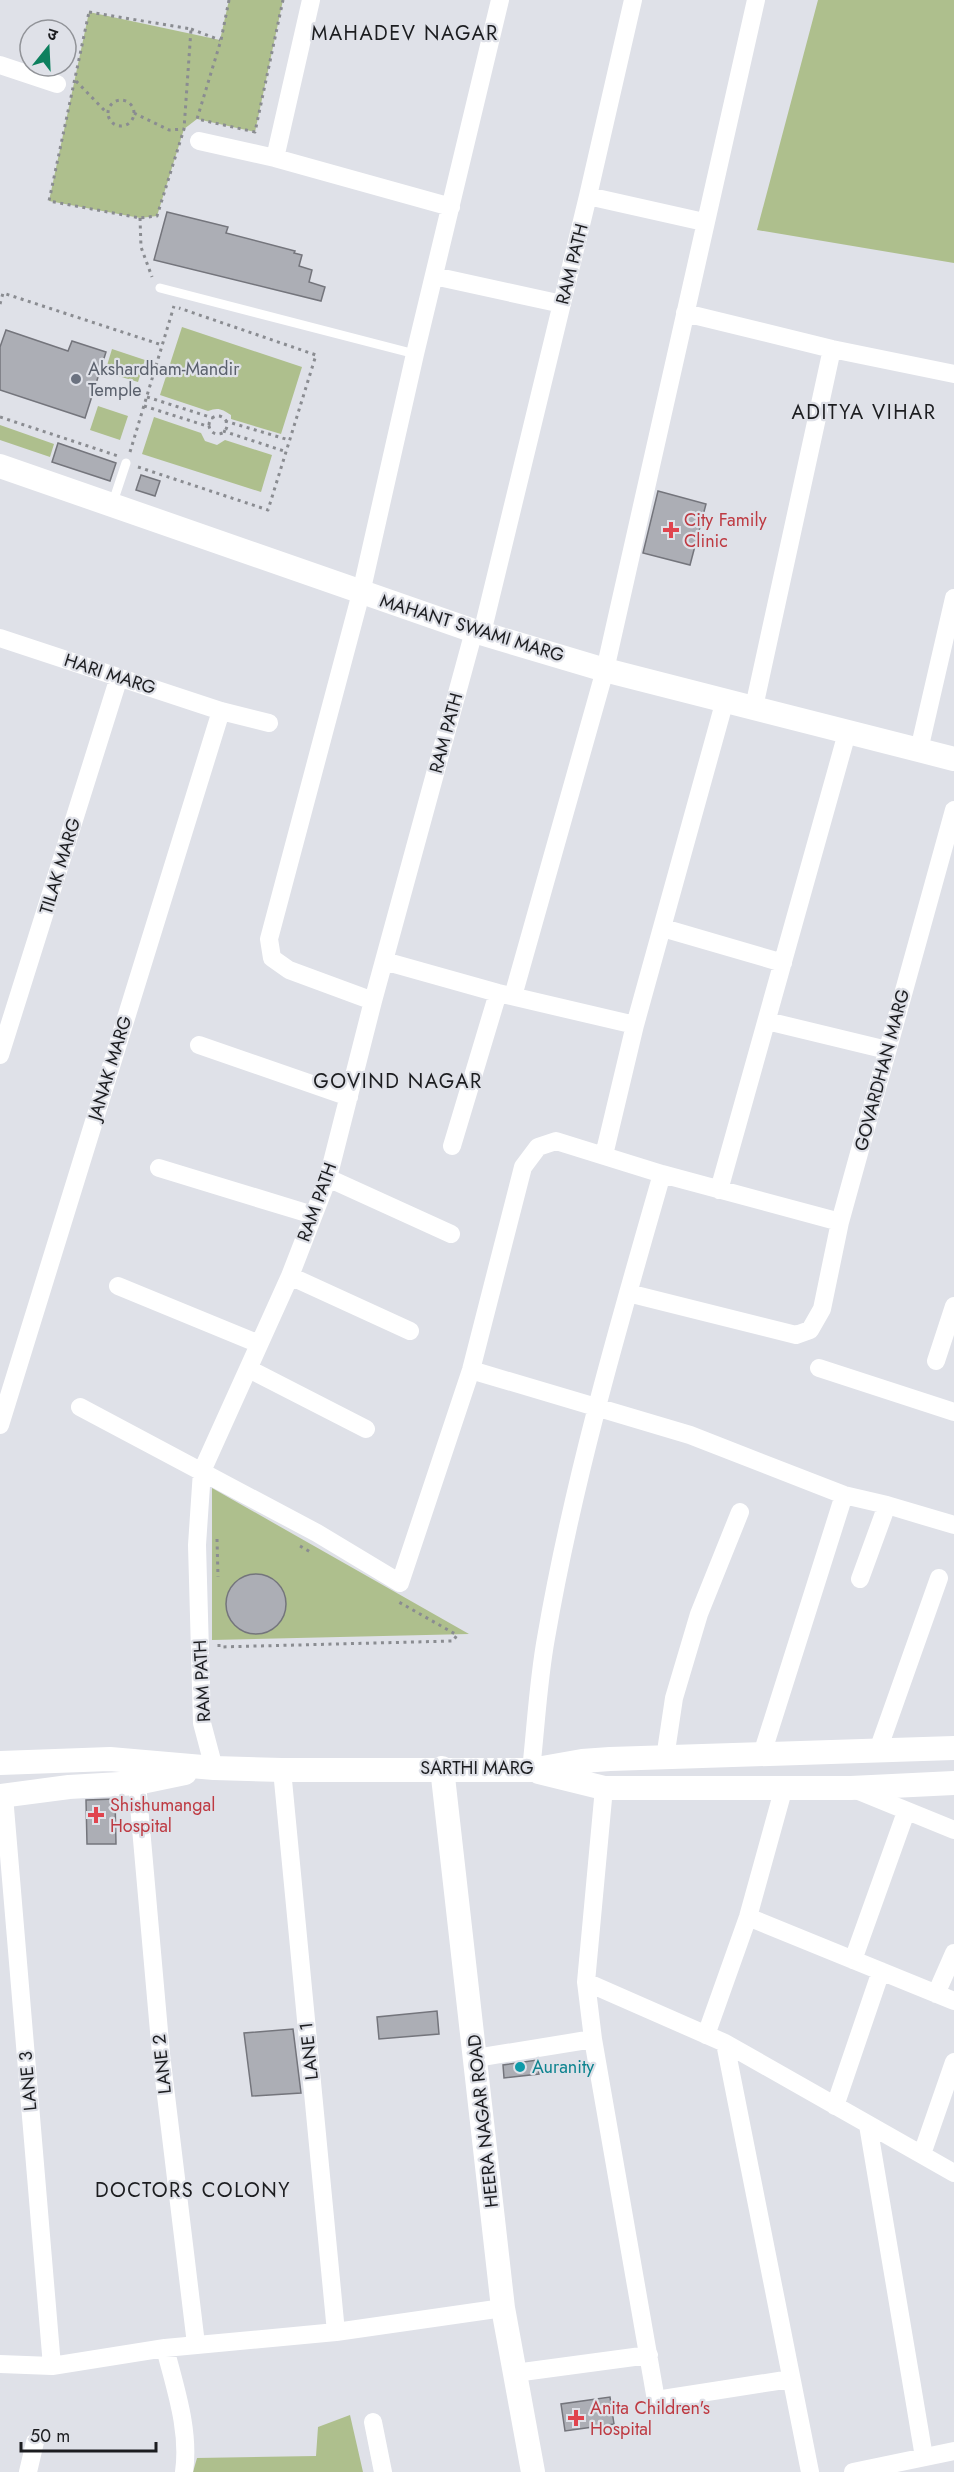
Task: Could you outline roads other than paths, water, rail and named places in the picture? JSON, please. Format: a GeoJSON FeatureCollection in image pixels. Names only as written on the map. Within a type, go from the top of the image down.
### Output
{"type":"FeatureCollection","features":[{"type":"Feature","properties":{"kind":"street"},"geometry":{"type":"LineString","coordinates":[[275,158],[311,0]]}},
{"type":"Feature","properties":{"kind":"street"},"geometry":{"type":"LineString","coordinates":[[373,1001],[289,970],[272,958],[269,939],[361,593],[415,354],[500,0]]}},
{"type":"Feature","properties":{"kind":"street","name":"RAM PATH"},"geometry":{"type":"LineString","coordinates":[[214,1768],[202,1723],[197,1545],[202,1471],[290,1276],[328,1178],[373,1001],[478,632],[562,304],[633,0]]}},
{"type":"Feature","properties":{"kind":"street"},"geometry":{"type":"LineString","coordinates":[[452,1146],[506,994],[605,670],[704,222],[756,0]]}},
{"type":"Feature","properties":{"kind":"street"},"geometry":{"type":"LineString","coordinates":[[0,65],[57,84]]}},
{"type":"Feature","properties":{"kind":"street"},"geometry":{"type":"LineString","coordinates":[[199,141],[275,158],[451,207]]}},
{"type":"Feature","properties":{"kind":"street"},"geometry":{"type":"LineString","coordinates":[[588,196],[704,222]]}},
{"type":"Feature","properties":{"kind":"street"},"geometry":{"type":"LineString","coordinates":[[434,276],[562,304]]}},
{"type":"Feature","properties":{"kind":"street"},"geometry":{"type":"LineString","coordinates":[[685,313],[954,374]]}},
{"type":"Feature","properties":{"kind":"street"},"geometry":{"type":"LineString","coordinates":[[754,707],[832,348]]}},
{"type":"Feature","properties":{"kind":"street","name":"MAHANT SWAMI MARG"},"geometry":{"type":"LineString","coordinates":[[0,466],[478,632],[605,670],[754,707],[848,734],[954,759]]}},
{"type":"Feature","properties":{"kind":"street"},"geometry":{"type":"LineString","coordinates":[[919,750],[954,598]]}},
{"type":"Feature","properties":{"kind":"street","name":"HARI MARG"},"geometry":{"type":"LineString","coordinates":[[0,640],[221,711],[269,723]]}},
{"type":"Feature","properties":{"kind":"street","name":"TILAK MARG"},"geometry":{"type":"LineString","coordinates":[[0,1055],[6,1014],[119,677]]}},
{"type":"Feature","properties":{"kind":"street"},"geometry":{"type":"LineString","coordinates":[[604,1155],[635,1026],[725,700]]}},
{"type":"Feature","properties":{"kind":"street","name":"JANAK MARG"},"geometry":{"type":"LineString","coordinates":[[0,1425],[221,711]]}},
{"type":"Feature","properties":{"kind":"street"},"geometry":{"type":"LineString","coordinates":[[719,1190],[848,734]]}},
{"type":"Feature","properties":{"kind":"street","name":"GOVARDHAN MARG"},"geometry":{"type":"LineString","coordinates":[[628,1293],[796,1335],[810,1330],[822,1309],[840,1222],[954,810]]}},
{"type":"Feature","properties":{"kind":"street"},"geometry":{"type":"LineString","coordinates":[[663,928],[783,963]]}},
{"type":"Feature","properties":{"kind":"street"},"geometry":{"type":"LineString","coordinates":[[384,961],[635,1026]]}},
{"type":"Feature","properties":{"kind":"street"},"geometry":{"type":"LineString","coordinates":[[767,1021],[887,1050]]}},
{"type":"Feature","properties":{"kind":"street"},"geometry":{"type":"LineString","coordinates":[[199,1045],[349,1097]]}},
{"type":"Feature","properties":{"kind":"street"},"geometry":{"type":"LineString","coordinates":[[80,1407],[317,1533],[400,1583],[471,1370],[523,1167],[538,1147],[556,1141],[662,1174],[840,1222]]}},
{"type":"Feature","properties":{"kind":"street"},"geometry":{"type":"LineString","coordinates":[[159,1168],[313,1215]]}},
{"type":"Feature","properties":{"kind":"street"},"geometry":{"type":"LineString","coordinates":[[662,1174],[598,1406],[559,1566],[545,1641],[531,1770],[604,1788],[851,1788],[954,1782]]}},
{"type":"Feature","properties":{"kind":"street"},"geometry":{"type":"LineString","coordinates":[[328,1178],[451,1234]]}},
{"type":"Feature","properties":{"kind":"street"},"geometry":{"type":"LineString","coordinates":[[290,1276],[410,1331]]}},
{"type":"Feature","properties":{"kind":"street"},"geometry":{"type":"LineString","coordinates":[[118,1286],[259,1344]]}},
{"type":"Feature","properties":{"kind":"street"},"geometry":{"type":"LineString","coordinates":[[936,1361],[954,1306]]}},
{"type":"Feature","properties":{"kind":"street"},"geometry":{"type":"LineString","coordinates":[[819,1368],[954,1412]]}},
{"type":"Feature","properties":{"kind":"street"},"geometry":{"type":"LineString","coordinates":[[249,1369],[366,1429]]}},
{"type":"Feature","properties":{"kind":"street"},"geometry":{"type":"LineString","coordinates":[[471,1370],[690,1435],[844,1495],[954,1525]]}},
{"type":"Feature","properties":{"kind":"street"},"geometry":{"type":"LineString","coordinates":[[762,1754],[844,1495]]}},
{"type":"Feature","properties":{"kind":"street"},"geometry":{"type":"LineString","coordinates":[[860,1579],[887,1505]]}},
{"type":"Feature","properties":{"kind":"street"},"geometry":{"type":"LineString","coordinates":[[665,1758],[674,1698],[699,1614],[740,1512]]}},
{"type":"Feature","properties":{"kind":"street"},"geometry":{"type":"LineString","coordinates":[[878,1750],[939,1578]]}},
{"type":"Feature","properties":{"kind":"street","name":"SARTHI MARG"},"geometry":{"type":"LineString","coordinates":[[0,1764],[110,1759],[214,1768],[282,1770],[442,1768],[531,1770],[582,1761],[953,1745]]}},
{"type":"Feature","properties":{"kind":"street"},"geometry":{"type":"LineString","coordinates":[[0,1764],[2,1796],[69,1787],[137,1783],[214,1768]]}},
{"type":"Feature","properties":{"kind":"street","name":"HEERA NAGAR ROAD"},"geometry":{"type":"LineString","coordinates":[[442,1768],[503,2308],[533,2472]]}},
{"type":"Feature","properties":{"kind":"street","name":"LANE 1"},"geometry":{"type":"LineString","coordinates":[[282,1770],[336,2332]]}},
{"type":"Feature","properties":{"kind":"street","name":"LANE 2"},"geometry":{"type":"LineString","coordinates":[[137,1783],[161,2054],[196,2344]]}},
{"type":"Feature","properties":{"kind":"street"},"geometry":{"type":"LineString","coordinates":[[706,2035],[748,1917],[784,1787]]}},
{"type":"Feature","properties":{"kind":"street"},"geometry":{"type":"LineString","coordinates":[[604,1788],[585,1982],[656,2400],[791,2379]]}},
{"type":"Feature","properties":{"kind":"street"},"geometry":{"type":"LineString","coordinates":[[851,1788],[954,1830]]}},
{"type":"Feature","properties":{"kind":"street","name":"LANE 3"},"geometry":{"type":"LineString","coordinates":[[2,1796],[52,2366]]}},
{"type":"Feature","properties":{"kind":"street"},"geometry":{"type":"LineString","coordinates":[[853,1960],[906,1812]]}},
{"type":"Feature","properties":{"kind":"street"},"geometry":{"type":"LineString","coordinates":[[748,1917],[954,2001]]}},
{"type":"Feature","properties":{"kind":"street"},"geometry":{"type":"LineString","coordinates":[[936,1994],[954,1953]]}},
{"type":"Feature","properties":{"kind":"street"},"geometry":{"type":"LineString","coordinates":[[835,2106],[881,1971]]}},
{"type":"Feature","properties":{"kind":"street"},"geometry":{"type":"LineString","coordinates":[[585,1982],[725,2043],[954,2173]]}},
{"type":"Feature","properties":{"kind":"street"},"geometry":{"type":"LineString","coordinates":[[476,2058],[593,2039]]}},
{"type":"Feature","properties":{"kind":"street"},"geometry":{"type":"LineString","coordinates":[[725,2043],[810,2472]]}},
{"type":"Feature","properties":{"kind":"street"},"geometry":{"type":"LineString","coordinates":[[921,2154],[954,2062]]}},
{"type":"Feature","properties":{"kind":"street"},"geometry":{"type":"LineString","coordinates":[[868,2126],[924,2457]]}},
{"type":"Feature","properties":{"kind":"street"},"geometry":{"type":"LineString","coordinates":[[0,2364],[52,2366],[196,2344],[336,2332],[503,2308]]}},
{"type":"Feature","properties":{"kind":"street"},"geometry":{"type":"LineString","coordinates":[[165,2348],[180,2407],[187,2453],[184,2472]]}},
{"type":"Feature","properties":{"kind":"street"},"geometry":{"type":"LineString","coordinates":[[515,2373],[649,2355]]}},
{"type":"Feature","properties":{"kind":"street"},"geometry":{"type":"LineString","coordinates":[[373,2421],[383,2472]]}},
{"type":"Feature","properties":{"kind":"street"},"geometry":{"type":"LineString","coordinates":[[28,2472],[35,2442]]}},
{"type":"Feature","properties":{"kind":"street"},"geometry":{"type":"LineString","coordinates":[[853,2472],[954,2451]]}},
{"type":"Feature","properties":{"kind":"lane"},"geometry":{"type":"LineString","coordinates":[[160,288],[415,354]]}},
{"type":"Feature","properties":{"kind":"lane"},"geometry":{"type":"LineString","coordinates":[[112,505],[126,463]]}},
{"type":"Feature","properties":{"kind":"place","name":"Akshardham-Mandir Temple"},"geometry":{"type":"Point","coordinates":[76,379]}},
{"type":"Feature","properties":{"kind":"place","name":"City Family Clinic"},"geometry":{"type":"Point","coordinates":[671,530]}},
{"type":"Feature","properties":{"kind":"place","name":"Shishumangal Hospital"},"geometry":{"type":"Point","coordinates":[96,1815]}},
{"type":"Feature","properties":{"kind":"place","name":"Auranity"},"geometry":{"type":"Point","coordinates":[520,2067]}},
{"type":"Feature","properties":{"kind":"place","name":"Anita Children's Hospital"},"geometry":{"type":"Point","coordinates":[576,2418]}},
{"type":"Feature","properties":{"kind":"district","name":"MAHADEV NAGAR"},"geometry":{"type":"Point","coordinates":[405,33]}},
{"type":"Feature","properties":{"kind":"district","name":"ADITYA VIHAR"},"geometry":{"type":"Point","coordinates":[864,412]}},
{"type":"Feature","properties":{"kind":"district","name":"GOVIND NAGAR"},"geometry":{"type":"Point","coordinates":[398,1081]}},
{"type":"Feature","properties":{"kind":"district","name":"DOCTORS COLONY"},"geometry":{"type":"Point","coordinates":[193,2190]}}]}
